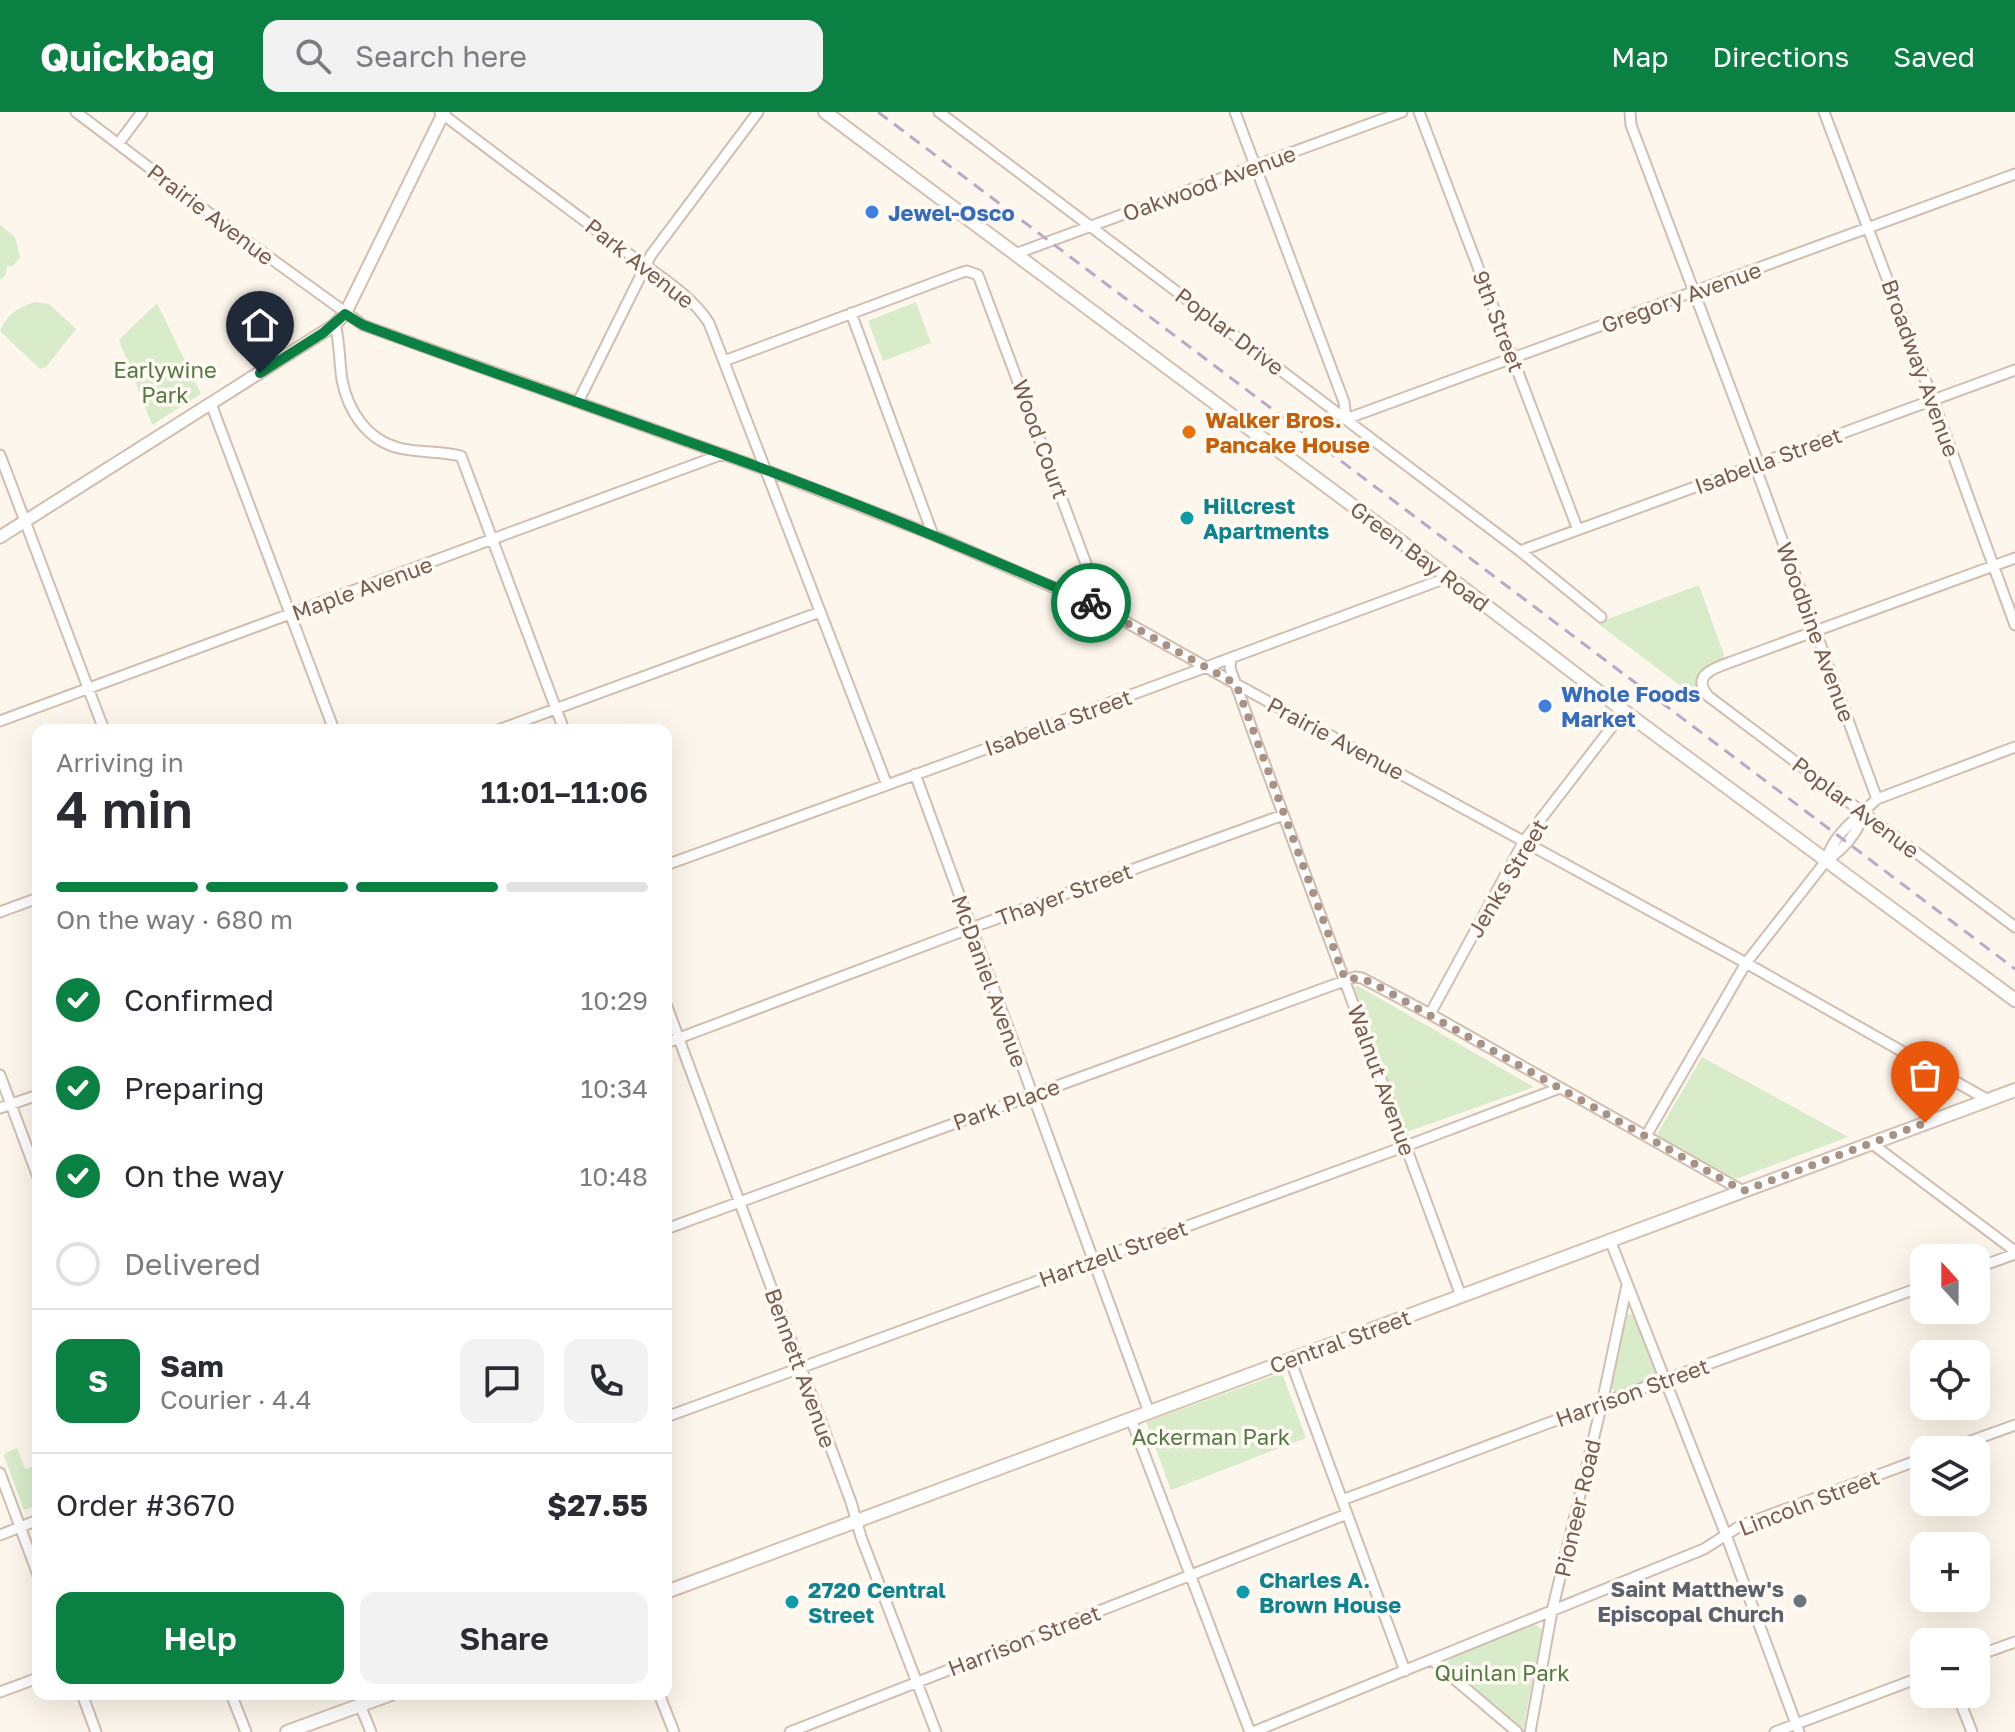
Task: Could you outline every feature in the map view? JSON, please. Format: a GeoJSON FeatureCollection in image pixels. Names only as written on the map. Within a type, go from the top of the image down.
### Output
{"type":"FeatureCollection","features":[{"type":"Feature","properties":{"kind":"main road","name":"Green Bay Road"},"geometry":{"type":"LineString","coordinates":[[825,112],[2015,1000]]}},
{"type":"Feature","properties":{"kind":"main road","name":"Central Street"},"geometry":{"type":"LineString","coordinates":[[672,1590],[2015,1090]]}},
{"type":"Feature","properties":{"kind":"main road"},"geometry":{"type":"LineString","coordinates":[[287,1732],[373,1700]]}},
{"type":"Feature","properties":{"kind":"street","name":"Prairie Avenue"},"geometry":{"type":"LineString","coordinates":[[76,112],[363,325],[766,470],[933,535],[1103,609],[1988,1100]]}},
{"type":"Feature","properties":{"kind":"street"},"geometry":{"type":"LineString","coordinates":[[118,144],[142,112]]}},
{"type":"Feature","properties":{"kind":"street"},"geometry":{"type":"LineString","coordinates":[[578,402],[651,255],[758,112]]}},
{"type":"Feature","properties":{"kind":"street","name":"Poplar Drive"},"geometry":{"type":"LineString","coordinates":[[939,112],[1520,551]]}},
{"type":"Feature","properties":{"kind":"street"},"geometry":{"type":"LineString","coordinates":[[1235,112],[1344,402],[1346,419]]}},
{"type":"Feature","properties":{"kind":"street","name":"Oakwood Avenue"},"geometry":{"type":"LineString","coordinates":[[1015,254],[1402,112]]}},
{"type":"Feature","properties":{"kind":"street","name":"9th Street"},"geometry":{"type":"LineString","coordinates":[[1419,112],[1578,530]]}},
{"type":"Feature","properties":{"kind":"street","name":"Woodbine Avenue"},"geometry":{"type":"LineString","coordinates":[[1630,112],[1631,125],[1757,460],[1758,474],[1877,799]]}},
{"type":"Feature","properties":{"kind":"street","name":"Broadway Avenue"},"geometry":{"type":"LineString","coordinates":[[1824,112],[2015,625]]}},
{"type":"Feature","properties":{"kind":"street"},"geometry":{"type":"LineString","coordinates":[[0,537],[335,324],[345,314],[442,113]]}},
{"type":"Feature","properties":{"kind":"street","name":"Park Avenue"},"geometry":{"type":"LineString","coordinates":[[442,113],[645,265],[704,314],[887,785]]}},
{"type":"Feature","properties":{"kind":"street","name":"Gregory Avenue"},"geometry":{"type":"LineString","coordinates":[[1346,419],[2015,174]]}},
{"type":"Feature","properties":{"kind":"street","name":"Wood Court"},"geometry":{"type":"LineString","coordinates":[[851,313],[960,273],[974,272],[978,275],[1103,609]]}},
{"type":"Feature","properties":{"kind":"street"},"geometry":{"type":"LineString","coordinates":[[724,361],[851,313],[933,535]]}},
{"type":"Feature","properties":{"kind":"street"},"geometry":{"type":"LineString","coordinates":[[335,324],[347,398],[366,429],[375,438],[396,447],[461,456],[562,724]]}},
{"type":"Feature","properties":{"kind":"street","name":"Isabella Street"},"geometry":{"type":"LineString","coordinates":[[1520,551],[1757,460],[2015,370]]}},
{"type":"Feature","properties":{"kind":"street"},"geometry":{"type":"LineString","coordinates":[[211,404],[332,724]]}},
{"type":"Feature","properties":{"kind":"street","name":"Maple Avenue"},"geometry":{"type":"LineString","coordinates":[[0,721],[723,454]]}},
{"type":"Feature","properties":{"kind":"street"},"geometry":{"type":"LineString","coordinates":[[0,455],[102,724]]}},
{"type":"Feature","properties":{"kind":"street"},"geometry":{"type":"LineString","coordinates":[[1520,551],[1601,617]]}},
{"type":"Feature","properties":{"kind":"street"},"geometry":{"type":"LineString","coordinates":[[1816,631],[2015,558]]}},
{"type":"Feature","properties":{"kind":"street","name":"Isabella Street"},"geometry":{"type":"LineString","coordinates":[[672,863],[1449,577]]}},
{"type":"Feature","properties":{"kind":"street"},"geometry":{"type":"LineString","coordinates":[[515,724],[820,612]]}},
{"type":"Feature","properties":{"kind":"street","name":"Poplar Avenue"},"geometry":{"type":"LineString","coordinates":[[1816,631],[1710,670],[1701,683],[1708,696],[2015,927]]}},
{"type":"Feature","properties":{"kind":"street","name":"Walnut Avenue"},"geometry":{"type":"LineString","coordinates":[[1231,658],[1230,668],[1461,1296]]}},
{"type":"Feature","properties":{"kind":"street","name":"Jenks Street"},"geometry":{"type":"LineString","coordinates":[[1430,1014],[1524,841],[1624,711]]}},
{"type":"Feature","properties":{"kind":"street"},"geometry":{"type":"LineString","coordinates":[[1646,1136],[1746,963],[1826,861],[1830,848],[1853,818],[1877,799],[2015,747]]}},
{"type":"Feature","properties":{"kind":"street","name":"McDaniel Avenue"},"geometry":{"type":"LineString","coordinates":[[915,774],[1149,1412]]}},
{"type":"Feature","properties":{"kind":"street","name":"Thayer Street"},"geometry":{"type":"LineString","coordinates":[[672,1041],[1283,815]]}},
{"type":"Feature","properties":{"kind":"street"},"geometry":{"type":"LineString","coordinates":[[0,912],[32,900]]}},
{"type":"Feature","properties":{"kind":"street"},"geometry":{"type":"LineString","coordinates":[[1345,979],[1362,978],[1430,1014],[1743,1191]]}},
{"type":"Feature","properties":{"kind":"street","name":"Park Place"},"geometry":{"type":"LineString","coordinates":[[672,1227],[1345,979]]}},
{"type":"Feature","properties":{"kind":"street","name":"Bennett Avenue"},"geometry":{"type":"LineString","coordinates":[[672,1020],[861,1537],[936,1732]]}},
{"type":"Feature","properties":{"kind":"street"},"geometry":{"type":"LineString","coordinates":[[0,1075],[32,1161]]}},
{"type":"Feature","properties":{"kind":"street","name":"Hartzell Street"},"geometry":{"type":"LineString","coordinates":[[672,1415],[1560,1088]]}},
{"type":"Feature","properties":{"kind":"street"},"geometry":{"type":"LineString","coordinates":[[0,1108],[32,1097]]}},
{"type":"Feature","properties":{"kind":"street"},"geometry":{"type":"LineString","coordinates":[[1871,1143],[2015,1252]]}},
{"type":"Feature","properties":{"kind":"street"},"geometry":{"type":"LineString","coordinates":[[1610,1240],[1726,1535],[1797,1728]]}},
{"type":"Feature","properties":{"kind":"street"},"geometry":{"type":"LineString","coordinates":[[1990,1262],[2015,1252]]}},
{"type":"Feature","properties":{"kind":"street","name":"Pioneer Road"},"geometry":{"type":"LineString","coordinates":[[1530,1732],[1552,1611],[1627,1285]]}},
{"type":"Feature","properties":{"kind":"street","name":"Harrison Street"},"geometry":{"type":"LineString","coordinates":[[1342,1500],[1910,1291]]}},
{"type":"Feature","properties":{"kind":"street"},"geometry":{"type":"LineString","coordinates":[[1290,1359],[1405,1671]]}},
{"type":"Feature","properties":{"kind":"street"},"geometry":{"type":"LineString","coordinates":[[1131,1419],[1252,1732]]}},
{"type":"Feature","properties":{"kind":"street"},"geometry":{"type":"LineString","coordinates":[[1985,1436],[2015,1425]]}},
{"type":"Feature","properties":{"kind":"street","name":"Lincoln Street"},"geometry":{"type":"LineString","coordinates":[[1252,1732],[1704,1549],[1740,1526],[1910,1463]]}},
{"type":"Feature","properties":{"kind":"street"},"geometry":{"type":"LineString","coordinates":[[0,1473],[32,1559]]}},
{"type":"Feature","properties":{"kind":"street","name":"Harrison Street"},"geometry":{"type":"LineString","coordinates":[[790,1732],[1347,1514]]}},
{"type":"Feature","properties":{"kind":"street"},"geometry":{"type":"LineString","coordinates":[[0,1535],[32,1522]]}},
{"type":"Feature","properties":{"kind":"street"},"geometry":{"type":"LineString","coordinates":[[1990,1651],[2015,1642]]}},
{"type":"Feature","properties":{"kind":"street"},"geometry":{"type":"LineString","coordinates":[[1432,1660],[1517,1732]]}},
{"type":"Feature","properties":{"kind":"street"},"geometry":{"type":"LineString","coordinates":[[0,1692],[32,1680]]}},
{"type":"Feature","properties":{"kind":"street"},"geometry":{"type":"LineString","coordinates":[[1775,1732],[1797,1728],[1910,1682]]}},
{"type":"Feature","properties":{"kind":"street"},"geometry":{"type":"LineString","coordinates":[[84,1700],[96,1732]]}},
{"type":"Feature","properties":{"kind":"street"},"geometry":{"type":"LineString","coordinates":[[233,1700],[246,1732]]}},
{"type":"Feature","properties":{"kind":"street"},"geometry":{"type":"LineString","coordinates":[[661,1700],[674,1732]]}},
{"type":"Feature","properties":{"kind":"street"},"geometry":{"type":"LineString","coordinates":[[360,1705],[371,1732]]}},
{"type":"Feature","properties":{"kind":"street"},"geometry":{"type":"LineString","coordinates":[[1963,1708],[1972,1732]]}},
{"type":"Feature","properties":{"kind":"green space"},"geometry":{"type":"Polygon","coordinates":[[[0,225],[15,237],[20,257],[13,266],[7,266],[6,275],[0,280],[0,225]]]}},
{"type":"Feature","properties":{"kind":"green space"},"geometry":{"type":"Polygon","coordinates":[[[35,302],[49,304],[76,329],[46,367],[40,369],[0,331],[14,312],[35,302]]]}},
{"type":"Feature","properties":{"kind":"green space"},"geometry":{"type":"Polygon","coordinates":[[[916,302],[931,343],[883,361],[868,321],[916,302]]]}},
{"type":"Feature","properties":{"kind":"green space","name":"Earlywine Park"},"geometry":{"type":"Polygon","coordinates":[[[157,303],[201,394],[152,425],[119,340],[157,303]]]}},
{"type":"Feature","properties":{"kind":"green space"},"geometry":{"type":"Polygon","coordinates":[[[1699,585],[1724,659],[1704,669],[1694,696],[1597,623],[1699,585]]]}},
{"type":"Feature","properties":{"kind":"green space"},"geometry":{"type":"Polygon","coordinates":[[[1358,986],[1534,1087],[1407,1132],[1354,987],[1358,986]]]}},
{"type":"Feature","properties":{"kind":"green space"},"geometry":{"type":"Polygon","coordinates":[[[1702,1057],[1848,1137],[1736,1179],[1656,1136],[1702,1057]]]}},
{"type":"Feature","properties":{"kind":"green space"},"geometry":{"type":"Polygon","coordinates":[[[1629,1314],[1635,1315],[1659,1372],[1658,1377],[1615,1392],[1610,1383],[1624,1318],[1629,1314]]]}},
{"type":"Feature","properties":{"kind":"green space","name":"Ackerman Park"},"geometry":{"type":"Polygon","coordinates":[[[1282,1373],[1306,1438],[1171,1490],[1146,1422],[1282,1373]]]}},
{"type":"Feature","properties":{"kind":"green space"},"geometry":{"type":"Polygon","coordinates":[[[17,1448],[25,1469],[32,1467],[32,1507],[24,1510],[5,1453],[17,1448]]]}},
{"type":"Feature","properties":{"kind":"green space","name":"Quinlan Park"},"geometry":{"type":"Polygon","coordinates":[[[1537,1625],[1542,1630],[1523,1730],[1520,1730],[1446,1664],[1450,1659],[1537,1625]]]}},
{"type":"Feature","properties":{"kind":"railway"},"geometry":{"type":"LineString","coordinates":[[878,112],[2015,969]]}},
{"type":"Feature","properties":{"kind":"way so far"},"geometry":{"type":"LineString","coordinates":[[1091,603],[1236,684],[1345,979],[1362,978],[1385,990],[1743,1191],[1925,1123]]}},
{"type":"Feature","properties":{"kind":"place","name":"Jewel-Osco"},"geometry":{"type":"Point","coordinates":[872,212]}},
{"type":"Feature","properties":{"kind":"place","name":"Walker Bros. Pancake House"},"geometry":{"type":"Point","coordinates":[1189,432]}},
{"type":"Feature","properties":{"kind":"place","name":"Hillcrest Apartments"},"geometry":{"type":"Point","coordinates":[1187,518]}},
{"type":"Feature","properties":{"kind":"place","name":"Whole Foods Market"},"geometry":{"type":"Point","coordinates":[1545,706]}},
{"type":"Feature","properties":{"kind":"place","name":"Charles A. Brown House"},"geometry":{"type":"Point","coordinates":[1243,1592]}},
{"type":"Feature","properties":{"kind":"place","name":"Saint Matthew's Episcopal Church"},"geometry":{"type":"Point","coordinates":[1800,1601]}},
{"type":"Feature","properties":{"kind":"place","name":"2720 Central Street"},"geometry":{"type":"Point","coordinates":[792,1602]}},
{"type":"Feature","properties":{"kind":"route"},"geometry":{"type":"LineString","coordinates":[[260,373],[323,333],[345,314],[363,325],[851,502],[1091,603]]}}]}
